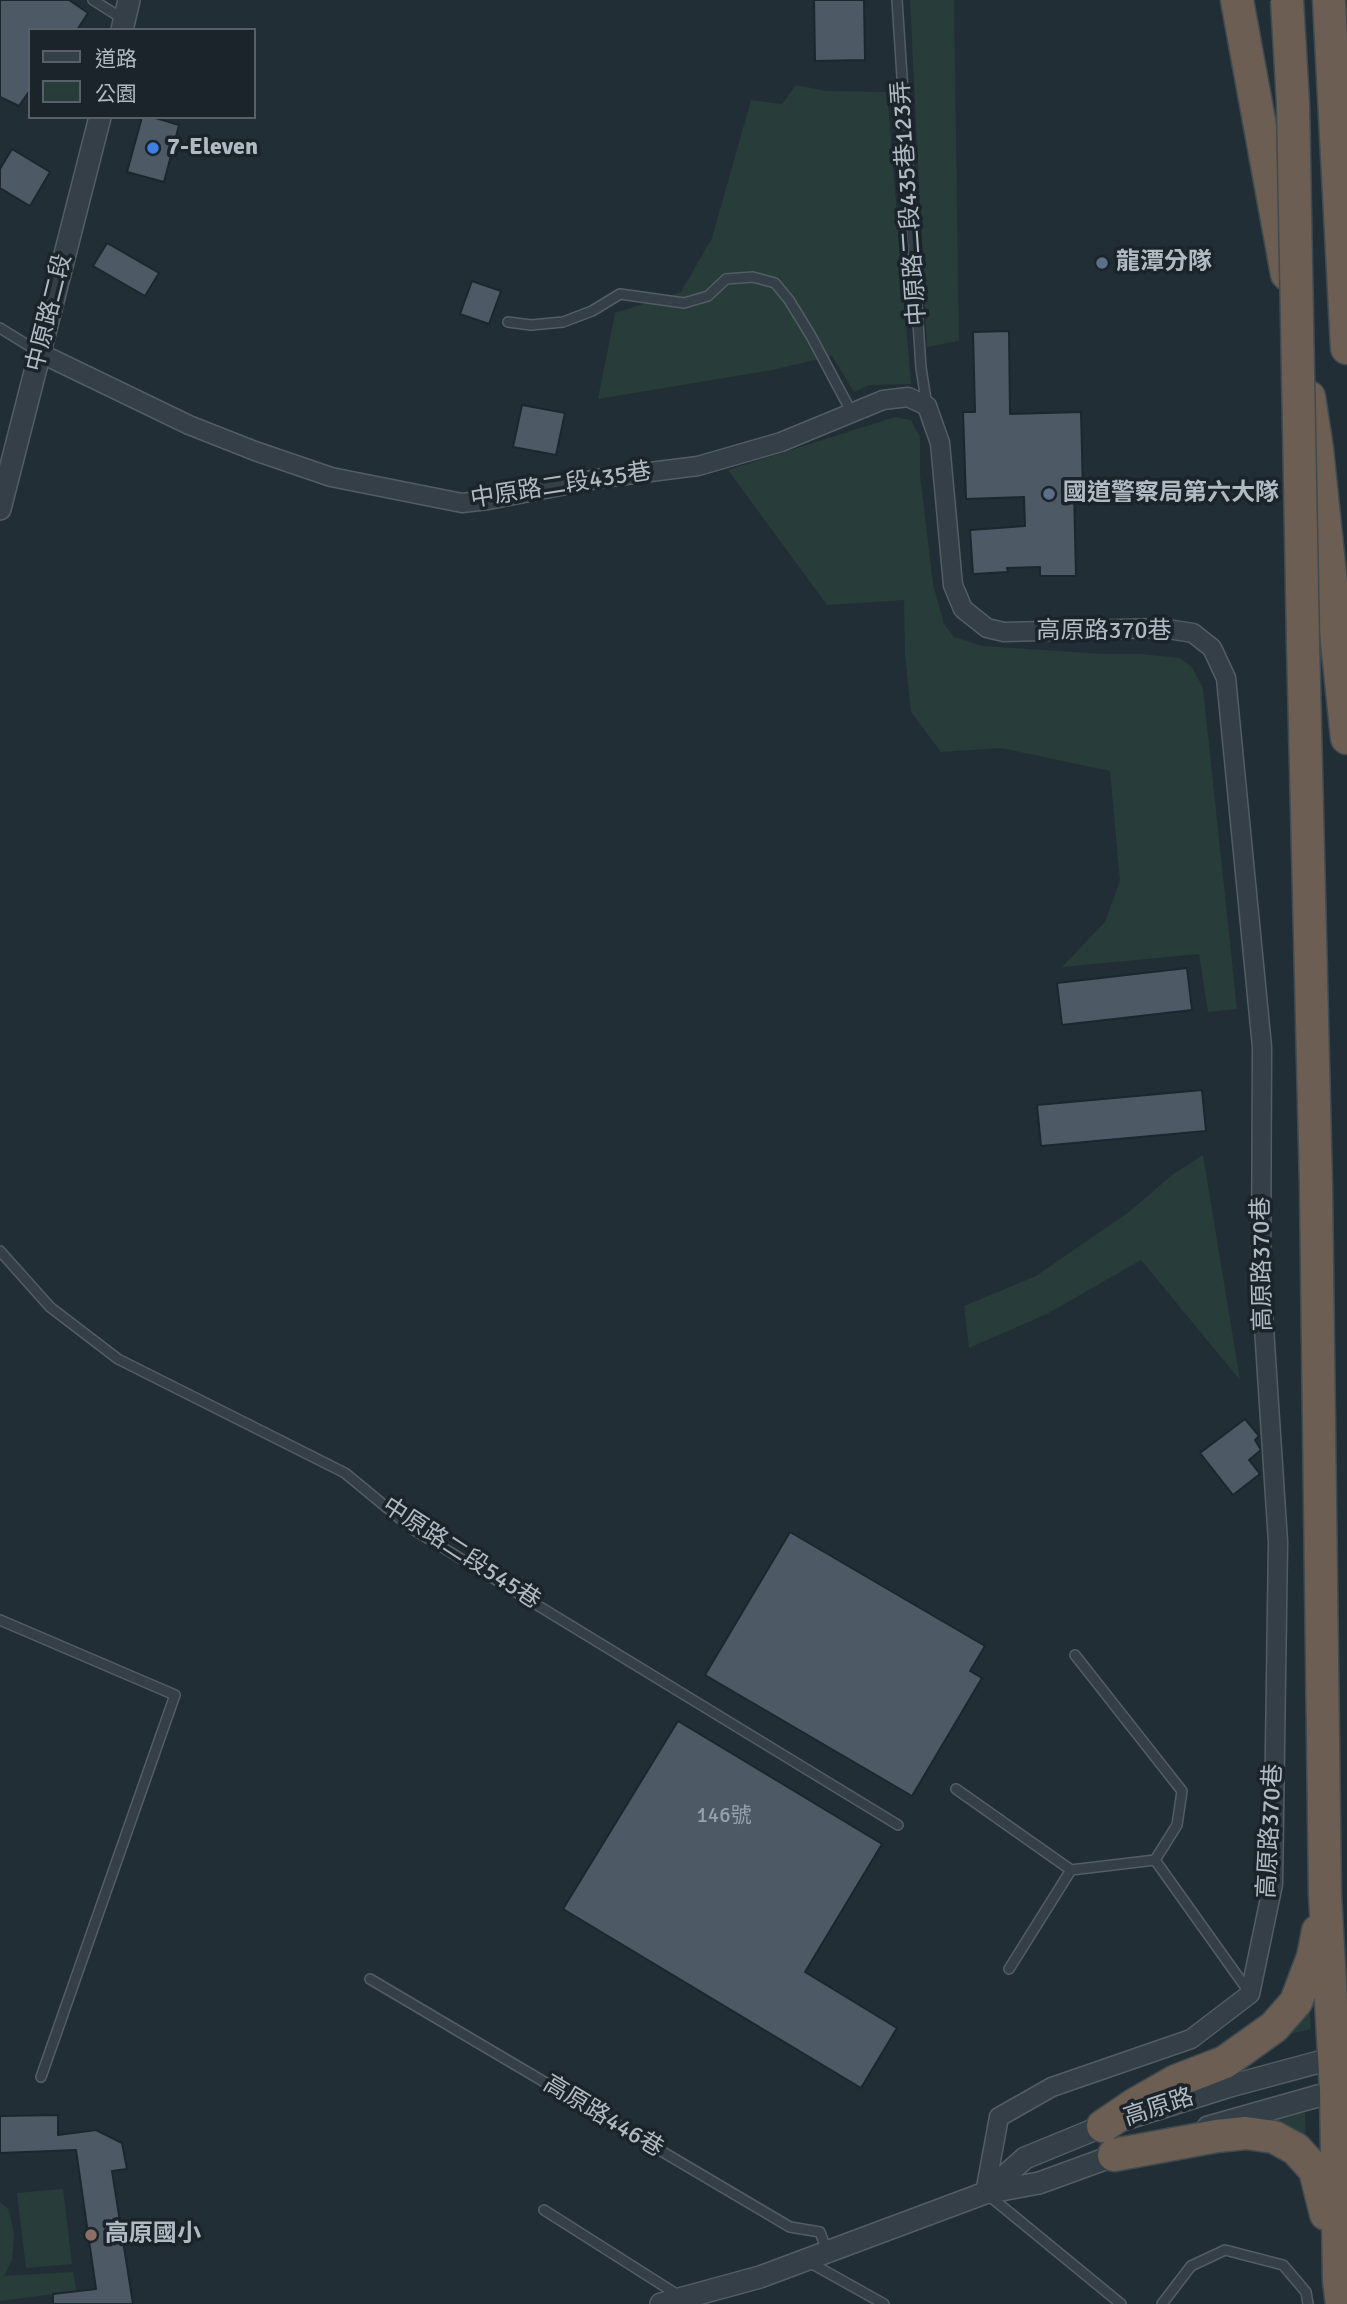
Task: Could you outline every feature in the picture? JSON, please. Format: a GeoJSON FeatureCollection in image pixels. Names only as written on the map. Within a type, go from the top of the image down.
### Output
{"type":"FeatureCollection","features":[{"type":"Feature","properties":{"kind":"highway"},"geometry":{"type":"LineString","coordinates":[[1237,0],[1317,449],[1347,738]]}},
{"type":"Feature","properties":{"kind":"highway"},"geometry":{"type":"LineString","coordinates":[[1287,0],[1293,103],[1316,1187],[1325,1895],[1342,2089],[1340,2293]]}},
{"type":"Feature","properties":{"kind":"highway"},"geometry":{"type":"LineString","coordinates":[[1329,0],[1347,348]]}},
{"type":"Feature","properties":{"kind":"highway"},"geometry":{"type":"LineString","coordinates":[[1103,2126],[1176,2081],[1225,2062],[1274,2027],[1296,2001],[1313,1957],[1325,1895]]}},
{"type":"Feature","properties":{"kind":"highway"},"geometry":{"type":"LineString","coordinates":[[1114,2155],[1246,2133],[1286,2141],[1315,2170],[1340,2293]]}},
{"type":"Feature","properties":{"kind":"street","name":"中原路二段"},"geometry":{"type":"LineString","coordinates":[[0,509],[99,119]]}},
{"type":"Feature","properties":{"kind":"street","name":"中原路二段435巷"},"geometry":{"type":"LineString","coordinates":[[40,353],[189,425],[256,452],[331,477],[461,503],[601,478],[698,466],[781,442],[883,400],[908,397],[927,405]]}},
{"type":"Feature","properties":{"kind":"street","name":"高原路370巷"},"geometry":{"type":"LineString","coordinates":[[927,405],[940,443],[953,585],[963,609],[987,628],[1004,632],[1161,628],[1193,633],[1212,648],[1226,678],[1262,1047],[1261,1282],[1278,1542],[1273,1884],[1250,1994]]}},
{"type":"Feature","properties":{"kind":"street"},"geometry":{"type":"LineString","coordinates":[[985,2193],[999,2117],[1052,2087],[1191,2039],[1250,1994]]}},
{"type":"Feature","properties":{"kind":"street","name":"高原路"},"geometry":{"type":"LineString","coordinates":[[985,2193],[1025,2158],[1103,2126],[1230,2086],[1340,2056]]}},
{"type":"Feature","properties":{"kind":"street","name":"高原路"},"geometry":{"type":"LineString","coordinates":[[661,2304],[760,2277],[985,2193],[1039,2183],[1114,2155],[1342,2089]]}},
{"type":"Feature","properties":{"kind":"lane"},"geometry":{"type":"LineString","coordinates":[[93,0],[125,17]]}},
{"type":"Feature","properties":{"kind":"lane","name":"中原路二段435巷123弄"},"geometry":{"type":"LineString","coordinates":[[897,0],[921,368],[927,405]]}},
{"type":"Feature","properties":{"kind":"lane"},"geometry":{"type":"LineString","coordinates":[[508,322],[531,325],[563,322],[592,311],[620,294],[684,303],[708,296],[726,279],[753,277],[775,283],[789,300],[852,413]]}},
{"type":"Feature","properties":{"kind":"lane"},"geometry":{"type":"LineString","coordinates":[[0,328],[40,353]]}},
{"type":"Feature","properties":{"kind":"lane","name":"中原路二段545巷"},"geometry":{"type":"LineString","coordinates":[[0,1251],[50,1307],[118,1359],[345,1473],[414,1530],[898,1825]]}},
{"type":"Feature","properties":{"kind":"lane"},"geometry":{"type":"LineString","coordinates":[[0,1620],[174,1695],[41,2077]]}},
{"type":"Feature","properties":{"kind":"lane"},"geometry":{"type":"LineString","coordinates":[[1075,1655],[1182,1791],[1177,1825],[1155,1860]]}},
{"type":"Feature","properties":{"kind":"lane"},"geometry":{"type":"LineString","coordinates":[[956,1789],[1071,1870],[1155,1860]]}},
{"type":"Feature","properties":{"kind":"lane"},"geometry":{"type":"LineString","coordinates":[[1155,1860],[1250,1994]]}},
{"type":"Feature","properties":{"kind":"lane"},"geometry":{"type":"LineString","coordinates":[[1009,1969],[1071,1870]]}},
{"type":"Feature","properties":{"kind":"lane","name":"高原路446巷"},"geometry":{"type":"LineString","coordinates":[[370,1979],[790,2227],[820,2232],[827,2253]]}},
{"type":"Feature","properties":{"kind":"lane"},"geometry":{"type":"LineString","coordinates":[[985,2193],[1121,2304]]}},
{"type":"Feature","properties":{"kind":"lane"},"geometry":{"type":"LineString","coordinates":[[544,2210],[683,2298]]}},
{"type":"Feature","properties":{"kind":"lane"},"geometry":{"type":"LineString","coordinates":[[1162,2304],[1191,2266],[1225,2250],[1283,2265],[1306,2292],[1308,2304]]}},
{"type":"Feature","properties":{"kind":"lane"},"geometry":{"type":"LineString","coordinates":[[806,2260],[884,2304]]}},
{"type":"Feature","properties":{"kind":"green space"},"geometry":{"type":"Polygon","coordinates":[[[910,0],[954,0],[959,341],[927,347],[910,0]]]}},
{"type":"Feature","properties":{"kind":"green space"},"geometry":{"type":"Polygon","coordinates":[[[796,85],[826,91],[887,92],[911,384],[869,385],[854,392],[832,356],[772,370],[598,399],[615,313],[681,292],[712,238],[751,100],[782,104],[796,85]]]}},
{"type":"Feature","properties":{"kind":"green space"},"geometry":{"type":"Polygon","coordinates":[[[895,417],[911,420],[920,437],[920,475],[933,584],[944,624],[954,637],[983,646],[1180,658],[1192,667],[1203,688],[1237,1009],[1208,1012],[1199,954],[1062,967],[1105,922],[1120,881],[1110,771],[1001,748],[941,752],[911,712],[905,654],[904,600],[827,605],[728,470],[895,417]]]}},
{"type":"Feature","properties":{"kind":"green space"},"geometry":{"type":"Polygon","coordinates":[[[1203,1155],[1240,1380],[1141,1260],[1047,1314],[969,1348],[964,1306],[1036,1276],[1129,1212],[1172,1175],[1203,1155]]]}},
{"type":"Feature","properties":{"kind":"green space"},"geometry":{"type":"Polygon","coordinates":[[[1309,2000],[1311,2029],[1272,2038],[1309,2000]]]}},
{"type":"Feature","properties":{"kind":"green space"},"geometry":{"type":"Polygon","coordinates":[[[1305,2111],[1306,2145],[1293,2129],[1273,2121],[1305,2111]]]}},
{"type":"Feature","properties":{"kind":"green space"},"geometry":{"type":"Polygon","coordinates":[[[63,2189],[72,2264],[26,2268],[17,2193],[63,2189]]]}},
{"type":"Feature","properties":{"kind":"green space"},"geometry":{"type":"Polygon","coordinates":[[[0,2202],[9,2210],[14,2235],[12,2260],[4,2276],[73,2272],[77,2291],[0,2301],[0,2202]]]}},
{"type":"Feature","properties":{"kind":"building"},"geometry":{"type":"Polygon","coordinates":[[[0,0],[69,0],[88,13],[78,28],[28,28],[28,93],[19,106],[0,97],[0,0]]]}},
{"type":"Feature","properties":{"kind":"building"},"geometry":{"type":"Polygon","coordinates":[[[814,0],[864,0],[865,60],[815,61],[814,0]]]}},
{"type":"Feature","properties":{"kind":"building","name":"7-Eleven"},"geometry":{"type":"Polygon","coordinates":[[[141,119],[159,119],[179,125],[164,182],[127,172],[141,119]]]}},
{"type":"Feature","properties":{"kind":"building"},"geometry":{"type":"Polygon","coordinates":[[[12,149],[50,172],[30,206],[0,188],[0,169],[12,149]]]}},
{"type":"Feature","properties":{"kind":"building"},"geometry":{"type":"Polygon","coordinates":[[[107,243],[159,273],[145,296],[93,266],[107,243]]]}},
{"type":"Feature","properties":{"kind":"building"},"geometry":{"type":"Polygon","coordinates":[[[472,281],[501,291],[489,324],[460,314],[472,281]]]}},
{"type":"Feature","properties":{"kind":"building","name":"國道警察局第六大隊"},"geometry":{"type":"Polygon","coordinates":[[[1009,331],[1010,414],[1081,412],[1083,490],[1074,490],[1076,576],[1040,576],[1040,567],[1007,568],[1008,572],[973,574],[970,530],[1025,526],[1024,497],[966,499],[963,412],[975,412],[973,332],[1009,331]]]}},
{"type":"Feature","properties":{"kind":"building"},"geometry":{"type":"Polygon","coordinates":[[[522,405],[565,413],[556,455],[513,447],[522,405]]]}},
{"type":"Feature","properties":{"kind":"building"},"geometry":{"type":"Polygon","coordinates":[[[1187,968],[1192,1010],[1062,1025],[1057,983],[1187,968]]]}},
{"type":"Feature","properties":{"kind":"building"},"geometry":{"type":"Polygon","coordinates":[[[1202,1090],[1206,1131],[1041,1146],[1037,1105],[1202,1090]]]}},
{"type":"Feature","properties":{"kind":"building"},"geometry":{"type":"Polygon","coordinates":[[[1245,1419],[1259,1436],[1255,1440],[1261,1450],[1249,1460],[1260,1474],[1233,1495],[1200,1453],[1245,1419]]]}},
{"type":"Feature","properties":{"kind":"building"},"geometry":{"type":"Polygon","coordinates":[[[790,1532],[985,1646],[970,1671],[982,1678],[912,1796],[705,1675],[790,1532]]]}},
{"type":"Feature","properties":{"kind":"building"},"geometry":{"type":"Polygon","coordinates":[[[678,1721],[882,1844],[805,1972],[897,2028],[861,2088],[563,1909],[678,1721]]]}},
{"type":"Feature","properties":{"kind":"building"},"geometry":{"type":"Polygon","coordinates":[[[58,2115],[58,2135],[96,2130],[122,2143],[127,2169],[112,2171],[133,2304],[53,2304],[53,2294],[96,2289],[76,2150],[0,2153],[0,2116],[58,2115]]]}},
{"type":"Feature","properties":{"kind":"place","name":"7-Eleven"},"geometry":{"type":"Point","coordinates":[153,148]}},
{"type":"Feature","properties":{"kind":"place","name":"龍潭分隊"},"geometry":{"type":"Point","coordinates":[1102,263]}},
{"type":"Feature","properties":{"kind":"place","name":"國道警察局第六大隊"},"geometry":{"type":"Point","coordinates":[1049,494]}},
{"type":"Feature","properties":{"kind":"place","name":"高原國小"},"geometry":{"type":"Point","coordinates":[91,2235]}}]}
